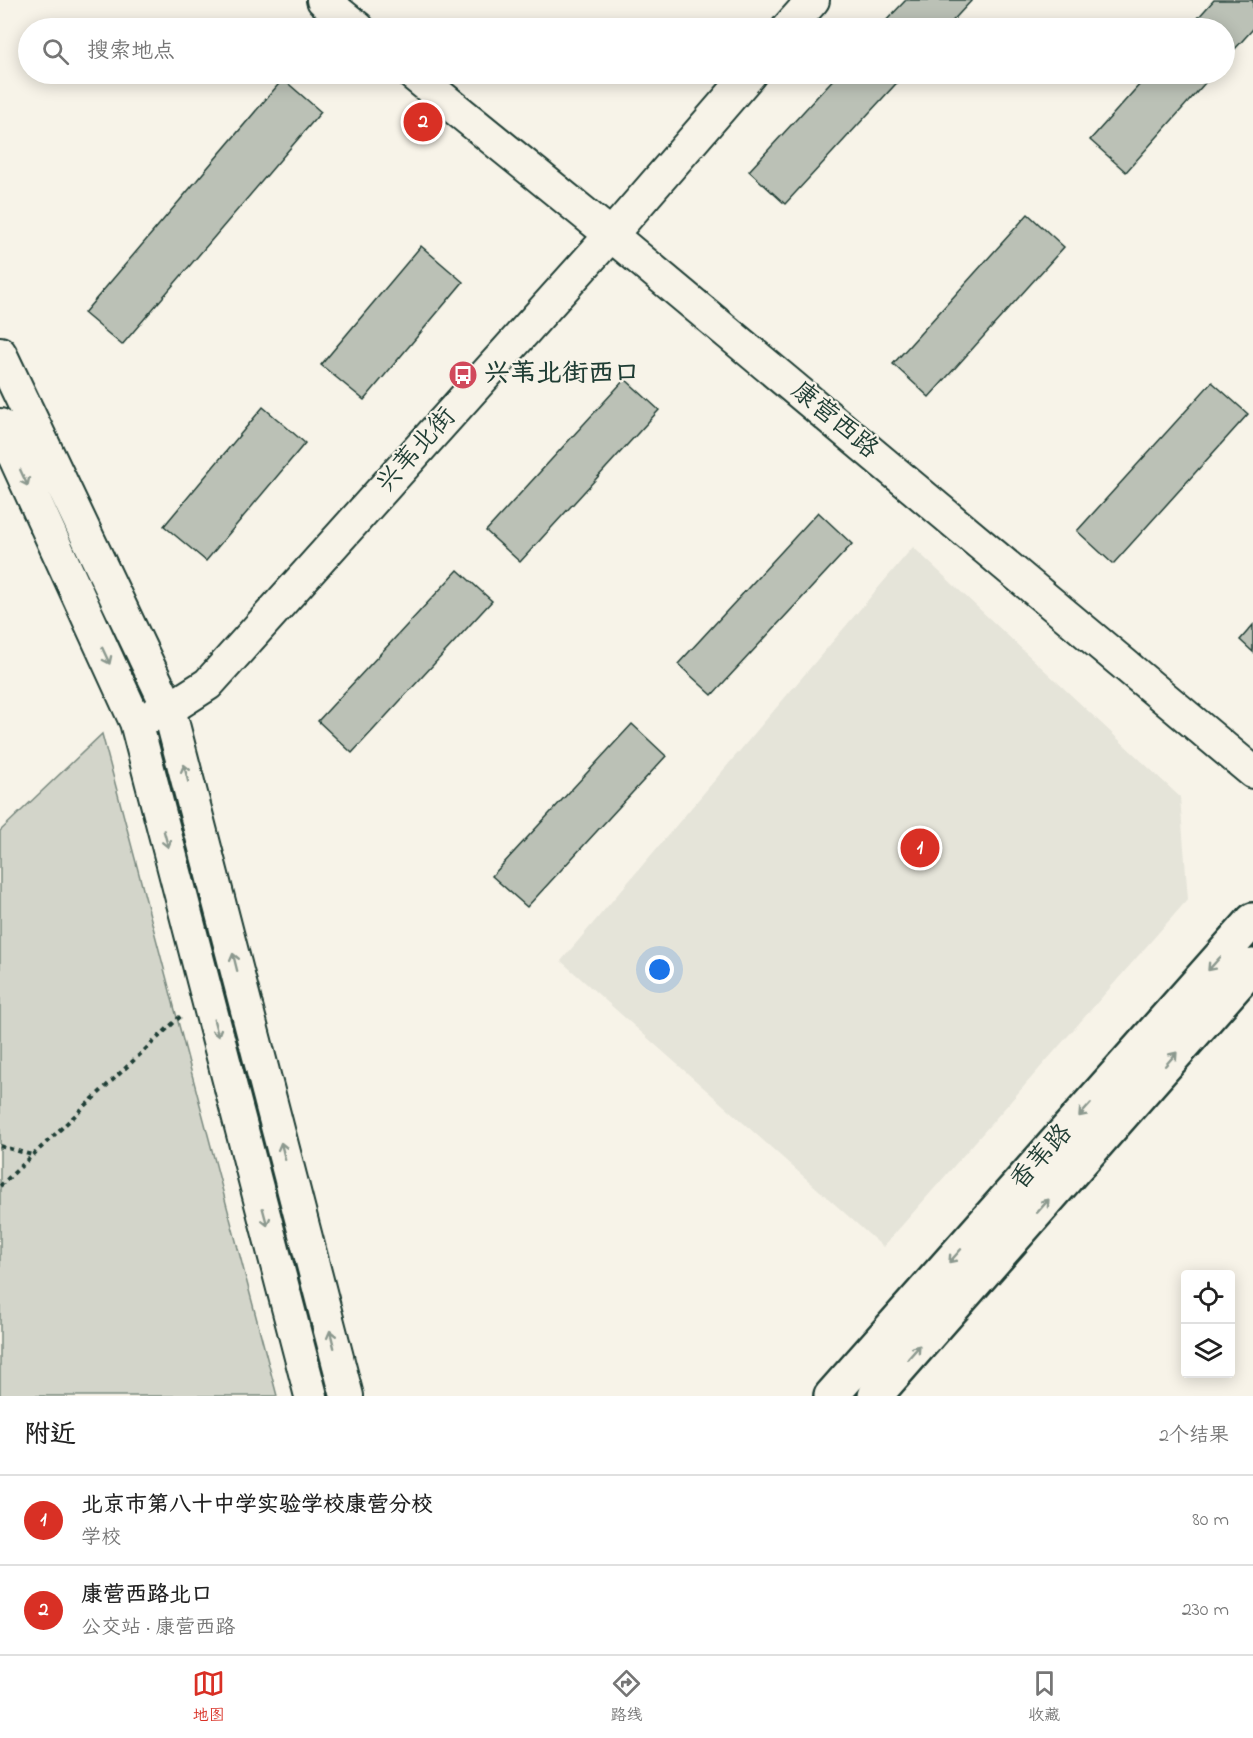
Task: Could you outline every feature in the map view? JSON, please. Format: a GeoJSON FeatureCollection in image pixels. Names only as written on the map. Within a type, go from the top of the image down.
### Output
{"type":"FeatureCollection","features":[{"type":"Feature","properties":{"kind":"main road","name":"香苇路"},"geometry":{"type":"LineString","coordinates":[[831,1396],[1253,920]]}},
{"type":"Feature","properties":{"kind":"main road","name":"香苇路"},"geometry":{"type":"LineString","coordinates":[[875,1396],[1253,966]]}},
{"type":"Feature","properties":{"kind":"street"},"geometry":{"type":"LineString","coordinates":[[323,0],[346,18]]}},
{"type":"Feature","properties":{"kind":"street"},"geometry":{"type":"LineString","coordinates":[[797,18],[813,0]]}},
{"type":"Feature","properties":{"kind":"street","name":"康营西路"},"geometry":{"type":"LineString","coordinates":[[425,84],[611,235],[1253,772]]}},
{"type":"Feature","properties":{"kind":"street","name":"兴苇北街"},"geometry":{"type":"LineString","coordinates":[[136,722],[169,709],[208,684],[611,235],[741,84]]}},
{"type":"Feature","properties":{"kind":"street"},"geometry":{"type":"LineString","coordinates":[[0,353],[169,709],[346,1396]]}},
{"type":"Feature","properties":{"kind":"street"},"geometry":{"type":"LineString","coordinates":[[0,425],[136,722],[311,1396]]}},
{"type":"Feature","properties":{"kind":"path"},"geometry":{"type":"LineString","coordinates":[[0,1186],[185,1013]]}},
{"type":"Feature","properties":{"kind":"path"},"geometry":{"type":"LineString","coordinates":[[0,1146],[32,1155]]}},
{"type":"Feature","properties":{"kind":"shaded area"},"geometry":{"type":"Polygon","coordinates":[[[913,547],[1180,797],[1188,899],[883,1247],[561,961],[913,547]]]}},
{"type":"Feature","properties":{"kind":"shaded area"},"geometry":{"type":"Polygon","coordinates":[[[102,734],[277,1396],[0,1396],[0,831],[102,734]]]}},
{"type":"Feature","properties":{"kind":"building"},"geometry":{"type":"Polygon","coordinates":[[[906,0],[972,0],[955,18],[889,18],[906,0]]]}},
{"type":"Feature","properties":{"kind":"building"},"geometry":{"type":"Polygon","coordinates":[[[1214,0],[1253,0],[1253,29],[1235,49],[1235,18],[1198,18],[1214,0]]]}},
{"type":"Feature","properties":{"kind":"building"},"geometry":{"type":"Polygon","coordinates":[[[279,84],[289,84],[321,112],[122,345],[84,313],[279,84]]]}},
{"type":"Feature","properties":{"kind":"building"},"geometry":{"type":"Polygon","coordinates":[[[829,84],[896,84],[785,204],[749,171],[829,84]]]}},
{"type":"Feature","properties":{"kind":"building"},"geometry":{"type":"Polygon","coordinates":[[[1140,84],[1204,84],[1126,172],[1090,140],[1140,84]]]}},
{"type":"Feature","properties":{"kind":"building"},"geometry":{"type":"Polygon","coordinates":[[[1028,214],[1064,247],[929,397],[893,364],[1028,214]]]}},
{"type":"Feature","properties":{"kind":"building"},"geometry":{"type":"Polygon","coordinates":[[[421,246],[463,282],[364,400],[321,365],[421,246]]]}},
{"type":"Feature","properties":{"kind":"building"},"geometry":{"type":"Polygon","coordinates":[[[625,379],[659,410],[520,562],[486,531],[625,379]]]}},
{"type":"Feature","properties":{"kind":"building"},"geometry":{"type":"Polygon","coordinates":[[[1212,382],[1248,414],[1113,564],[1077,531],[1212,382]]]}},
{"type":"Feature","properties":{"kind":"building"},"geometry":{"type":"Polygon","coordinates":[[[263,407],[305,443],[206,561],[164,526],[263,407]]]}},
{"type":"Feature","properties":{"kind":"building"},"geometry":{"type":"Polygon","coordinates":[[[818,512],[852,544],[712,695],[678,664],[818,512]]]}},
{"type":"Feature","properties":{"kind":"building"},"geometry":{"type":"Polygon","coordinates":[[[458,570],[492,601],[352,753],[318,721],[458,570]]]}},
{"type":"Feature","properties":{"kind":"building"},"geometry":{"type":"Polygon","coordinates":[[[1253,625],[1253,652],[1240,640],[1253,625]]]}},
{"type":"Feature","properties":{"kind":"building"},"geometry":{"type":"Polygon","coordinates":[[[632,724],[666,756],[527,907],[492,876],[632,724]]]}},
{"type":"Feature","properties":{"kind":"place","name":"康营西路北口"},"geometry":{"type":"Point","coordinates":[423,122]}},
{"type":"Feature","properties":{"kind":"place","name":"兴苇北街西口"},"geometry":{"type":"Point","coordinates":[463,375]}},
{"type":"Feature","properties":{"kind":"place","name":"北京市第八十中学实验学校康营分校"},"geometry":{"type":"Point","coordinates":[920,848]}}]}
